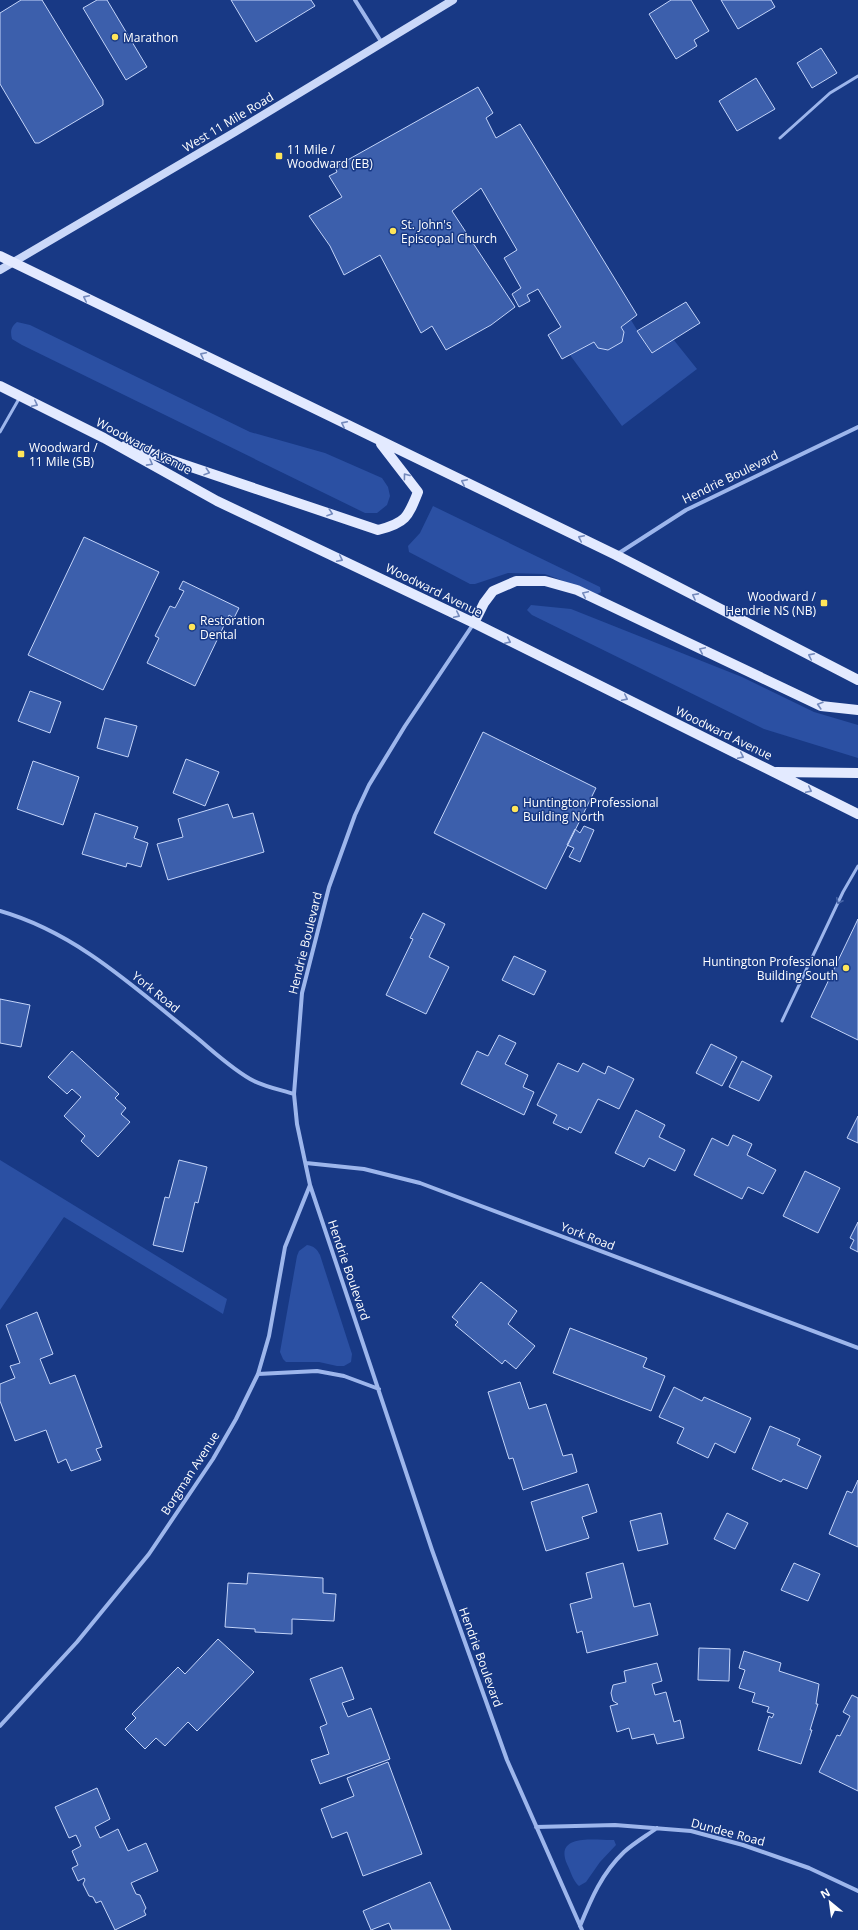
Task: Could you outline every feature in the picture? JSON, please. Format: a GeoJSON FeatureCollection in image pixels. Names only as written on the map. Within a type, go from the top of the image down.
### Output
{"type":"FeatureCollection","features":[{"type":"Feature","properties":{"kind":"main road","name":"West 11 Mile Road"},"geometry":{"type":"LineString","coordinates":[[0,270],[383,44],[453,0]]}},
{"type":"Feature","properties":{"kind":"main road"},"geometry":{"type":"LineString","coordinates":[[0,256],[616,555],[858,680]]}},
{"type":"Feature","properties":{"kind":"main road","name":"Woodward Avenue"},"geometry":{"type":"LineString","coordinates":[[0,386],[104,438],[217,501],[474,623],[858,814]]}},
{"type":"Feature","properties":{"kind":"main road"},"geometry":{"type":"LineString","coordinates":[[104,438],[378,530],[395,526],[409,515],[418,492],[379,441]]}},
{"type":"Feature","properties":{"kind":"main road"},"geometry":{"type":"LineString","coordinates":[[474,623],[484,603],[494,591],[516,581],[545,581],[577,590],[820,706],[858,710]]}},
{"type":"Feature","properties":{"kind":"main road"},"geometry":{"type":"LineString","coordinates":[[774,772],[858,772]]}},
{"type":"Feature","properties":{"kind":"street"},"geometry":{"type":"LineString","coordinates":[[355,0],[383,44]]}},
{"type":"Feature","properties":{"kind":"street","name":"Hendrie Boulevard"},"geometry":{"type":"LineString","coordinates":[[616,555],[686,510],[858,427]]}},
{"type":"Feature","properties":{"kind":"street","name":"Hendrie Boulevard"},"geometry":{"type":"LineString","coordinates":[[474,623],[393,746],[369,785],[355,815],[329,887],[302,993],[294,1094],[298,1124],[310,1185],[432,1550],[507,1760],[581,1928]]}},
{"type":"Feature","properties":{"kind":"street","name":"York Road"},"geometry":{"type":"LineString","coordinates":[[0,911],[16,916],[72,941],[123,978],[227,1062],[254,1081],[294,1094]]}},
{"type":"Feature","properties":{"kind":"street","name":"York Road"},"geometry":{"type":"LineString","coordinates":[[306,1163],[364,1169],[420,1183],[858,1348]]}},
{"type":"Feature","properties":{"kind":"street","name":"Borgman Avenue"},"geometry":{"type":"LineString","coordinates":[[0,1726],[77,1642],[149,1554],[213,1459],[251,1392],[258,1374],[269,1336],[285,1248],[310,1185]]}},
{"type":"Feature","properties":{"kind":"street"},"geometry":{"type":"LineString","coordinates":[[258,1374],[317,1371],[344,1376],[379,1389]]}},
{"type":"Feature","properties":{"kind":"street","name":"Dundee Road"},"geometry":{"type":"LineString","coordinates":[[536,1827],[616,1825],[691,1831],[743,1845],[809,1868],[858,1891]]}},
{"type":"Feature","properties":{"kind":"street","name":"Hendrie Boulevard"},"geometry":{"type":"LineString","coordinates":[[581,1928],[595,1889],[612,1866],[625,1851],[657,1828]]}},
{"type":"Feature","properties":{"kind":"lane"},"geometry":{"type":"LineString","coordinates":[[780,138],[830,93],[858,76]]}},
{"type":"Feature","properties":{"kind":"lane"},"geometry":{"type":"LineString","coordinates":[[0,432],[20,396]]}},
{"type":"Feature","properties":{"kind":"lane"},"geometry":{"type":"LineString","coordinates":[[782,1021],[843,892],[858,866]]}},
{"type":"Feature","properties":{"kind":"shaded area"},"geometry":{"type":"Polygon","coordinates":[[[631,320],[651,353],[673,339],[697,369],[622,426],[570,355],[594,342],[598,348],[608,350],[622,341],[624,332],[621,327],[631,320]]]}},
{"type":"Feature","properties":{"kind":"shaded area"},"geometry":{"type":"Polygon","coordinates":[[[17,322],[30,325],[250,432],[325,453],[382,478],[388,487],[390,496],[387,505],[377,513],[365,513],[22,345],[12,339],[12,329],[17,322]]]}},
{"type":"Feature","properties":{"kind":"shaded area"},"geometry":{"type":"Polygon","coordinates":[[[433,506],[600,587],[601,592],[597,594],[545,574],[508,573],[475,584],[470,584],[409,552],[408,546],[420,533],[433,506]]]}},
{"type":"Feature","properties":{"kind":"shaded area"},"geometry":{"type":"Polygon","coordinates":[[[531,605],[571,609],[742,677],[814,712],[858,725],[858,758],[764,729],[532,615],[527,610],[531,605]]]}},
{"type":"Feature","properties":{"kind":"shaded area"},"geometry":{"type":"Polygon","coordinates":[[[0,1160],[227,1299],[223,1314],[64,1217],[0,1310],[0,1160]]]}},
{"type":"Feature","properties":{"kind":"shaded area"},"geometry":{"type":"Polygon","coordinates":[[[307,1245],[315,1248],[320,1255],[352,1354],[351,1362],[344,1366],[319,1362],[286,1362],[280,1352],[297,1256],[299,1251],[307,1245]]]}},
{"type":"Feature","properties":{"kind":"shaded area"},"geometry":{"type":"Polygon","coordinates":[[[614,1840],[616,1845],[600,1862],[586,1882],[579,1886],[567,1864],[564,1854],[566,1848],[571,1843],[578,1841],[614,1840]]]}},
{"type":"Feature","properties":{"kind":"building"},"geometry":{"type":"Polygon","coordinates":[[[21,0],[42,0],[103,100],[103,105],[39,143],[35,143],[0,84],[0,13],[21,0]]]}},
{"type":"Feature","properties":{"kind":"building","name":"Marathon"},"geometry":{"type":"Polygon","coordinates":[[[97,0],[107,0],[147,67],[126,80],[83,8],[97,0]]]}},
{"type":"Feature","properties":{"kind":"building"},"geometry":{"type":"Polygon","coordinates":[[[231,0],[311,0],[315,6],[256,42],[231,0]]]}},
{"type":"Feature","properties":{"kind":"building"},"geometry":{"type":"Polygon","coordinates":[[[671,0],[691,0],[709,31],[694,40],[697,46],[676,59],[649,14],[671,0]]]}},
{"type":"Feature","properties":{"kind":"building"},"geometry":{"type":"Polygon","coordinates":[[[721,0],[771,0],[775,7],[738,29],[721,0]]]}},
{"type":"Feature","properties":{"kind":"building"},"geometry":{"type":"Polygon","coordinates":[[[821,48],[837,73],[812,88],[797,63],[821,48]]]}},
{"type":"Feature","properties":{"kind":"building"},"geometry":{"type":"Polygon","coordinates":[[[756,78],[775,109],[737,131],[719,101],[756,78]]]}},
{"type":"Feature","properties":{"kind":"building","name":"St. John's Episcopal Church"},"geometry":{"type":"Polygon","coordinates":[[[478,87],[493,113],[486,118],[496,138],[520,124],[637,315],[621,327],[624,332],[622,342],[608,350],[598,348],[594,342],[562,359],[548,335],[561,327],[538,289],[527,295],[530,301],[519,307],[512,294],[521,288],[504,258],[517,250],[481,188],[452,211],[515,307],[491,325],[446,350],[432,326],[421,333],[380,255],[344,275],[330,246],[309,216],[342,197],[329,176],[337,172],[335,167],[478,87]]]}},
{"type":"Feature","properties":{"kind":"building"},"geometry":{"type":"Polygon","coordinates":[[[686,302],[700,323],[652,353],[637,331],[686,302]]]}},
{"type":"Feature","properties":{"kind":"building"},"geometry":{"type":"Polygon","coordinates":[[[84,537],[159,572],[103,690],[28,655],[84,537]]]}},
{"type":"Feature","properties":{"kind":"building","name":"Restoration Dental"},"geometry":{"type":"Polygon","coordinates":[[[183,581],[239,608],[234,618],[229,615],[195,686],[147,663],[159,638],[155,636],[170,606],[175,608],[184,591],[179,589],[183,581]]]}},
{"type":"Feature","properties":{"kind":"building"},"geometry":{"type":"Polygon","coordinates":[[[30,691],[61,702],[50,733],[18,721],[30,691]]]}},
{"type":"Feature","properties":{"kind":"building"},"geometry":{"type":"Polygon","coordinates":[[[105,718],[137,726],[128,757],[97,748],[105,718]]]}},
{"type":"Feature","properties":{"kind":"building","name":"Huntington Professional Building North"},"geometry":{"type":"Polygon","coordinates":[[[483,732],[596,788],[546,889],[434,833],[483,732]]]}},
{"type":"Feature","properties":{"kind":"building"},"geometry":{"type":"Polygon","coordinates":[[[186,759],[219,772],[205,806],[173,793],[186,759]]]}},
{"type":"Feature","properties":{"kind":"building"},"geometry":{"type":"Polygon","coordinates":[[[33,761],[79,777],[63,825],[17,809],[33,761]]]}},
{"type":"Feature","properties":{"kind":"building"},"geometry":{"type":"Polygon","coordinates":[[[228,804],[233,818],[253,813],[264,852],[168,880],[157,844],[183,837],[178,819],[228,804]]]}},
{"type":"Feature","properties":{"kind":"building"},"geometry":{"type":"Polygon","coordinates":[[[95,813],[138,827],[134,838],[148,843],[141,867],[127,863],[126,867],[82,854],[95,813]]]}},
{"type":"Feature","properties":{"kind":"building"},"geometry":{"type":"Polygon","coordinates":[[[584,826],[594,830],[580,862],[569,857],[574,848],[567,845],[575,829],[580,833],[584,826]]]}},
{"type":"Feature","properties":{"kind":"building"},"geometry":{"type":"Polygon","coordinates":[[[423,913],[445,924],[429,957],[449,967],[426,1014],[386,995],[413,939],[410,938],[423,913]]]}},
{"type":"Feature","properties":{"kind":"building","name":"Huntington Professional Building South"},"geometry":{"type":"Polygon","coordinates":[[[858,919],[858,1040],[811,1017],[858,919]]]}},
{"type":"Feature","properties":{"kind":"building"},"geometry":{"type":"Polygon","coordinates":[[[514,956],[546,971],[534,995],[502,980],[514,956]]]}},
{"type":"Feature","properties":{"kind":"building"},"geometry":{"type":"Polygon","coordinates":[[[0,999],[30,1005],[21,1047],[0,1043],[0,999]]]}},
{"type":"Feature","properties":{"kind":"building"},"geometry":{"type":"Polygon","coordinates":[[[499,1035],[516,1043],[505,1064],[528,1075],[523,1087],[534,1092],[524,1115],[461,1084],[477,1051],[488,1056],[499,1035]]]}},
{"type":"Feature","properties":{"kind":"building"},"geometry":{"type":"Polygon","coordinates":[[[711,1044],[737,1057],[722,1086],[696,1073],[711,1044]]]}},
{"type":"Feature","properties":{"kind":"building"},"geometry":{"type":"Polygon","coordinates":[[[72,1051],[119,1094],[115,1098],[126,1108],[121,1114],[130,1122],[98,1157],[81,1141],[85,1136],[64,1116],[81,1097],[72,1089],[67,1094],[48,1077],[72,1051]]]}},
{"type":"Feature","properties":{"kind":"building"},"geometry":{"type":"Polygon","coordinates":[[[742,1061],[772,1076],[759,1101],[729,1087],[742,1061]]]}},
{"type":"Feature","properties":{"kind":"building"},"geometry":{"type":"Polygon","coordinates":[[[558,1063],[578,1072],[583,1063],[605,1074],[608,1066],[634,1079],[619,1109],[598,1099],[581,1133],[569,1127],[568,1130],[553,1123],[557,1115],[537,1105],[558,1063]]]}},
{"type":"Feature","properties":{"kind":"building"},"geometry":{"type":"Polygon","coordinates":[[[636,1110],[665,1125],[659,1137],[685,1150],[675,1171],[649,1158],[644,1167],[615,1153],[636,1110]]]}},
{"type":"Feature","properties":{"kind":"building"},"geometry":{"type":"Polygon","coordinates":[[[858,1116],[858,1143],[847,1138],[858,1116]]]}},
{"type":"Feature","properties":{"kind":"building"},"geometry":{"type":"Polygon","coordinates":[[[733,1135],[752,1144],[747,1155],[776,1170],[763,1194],[748,1187],[742,1199],[694,1175],[712,1138],[728,1146],[733,1135]]]}},
{"type":"Feature","properties":{"kind":"building"},"geometry":{"type":"Polygon","coordinates":[[[179,1160],[207,1167],[198,1203],[195,1202],[183,1252],[153,1245],[165,1197],[169,1198],[179,1160]]]}},
{"type":"Feature","properties":{"kind":"building"},"geometry":{"type":"Polygon","coordinates":[[[805,1171],[840,1188],[818,1233],[783,1216],[805,1171]]]}},
{"type":"Feature","properties":{"kind":"building"},"geometry":{"type":"Polygon","coordinates":[[[858,1222],[858,1252],[850,1248],[854,1240],[850,1238],[858,1222]]]}},
{"type":"Feature","properties":{"kind":"building"},"geometry":{"type":"Polygon","coordinates":[[[481,1282],[517,1311],[508,1324],[535,1346],[516,1369],[505,1360],[502,1364],[455,1325],[458,1322],[452,1317],[481,1282]]]}},
{"type":"Feature","properties":{"kind":"building"},"geometry":{"type":"Polygon","coordinates":[[[37,1312],[53,1354],[40,1359],[50,1384],[75,1375],[102,1447],[96,1449],[101,1460],[71,1471],[66,1459],[58,1463],[46,1430],[15,1441],[0,1401],[0,1384],[15,1378],[10,1366],[20,1363],[6,1325],[37,1312]]]}},
{"type":"Feature","properties":{"kind":"building"},"geometry":{"type":"Polygon","coordinates":[[[570,1328],[647,1358],[643,1367],[665,1376],[651,1411],[553,1373],[570,1328]]]}},
{"type":"Feature","properties":{"kind":"building"},"geometry":{"type":"Polygon","coordinates":[[[520,1382],[529,1409],[546,1404],[563,1456],[572,1454],[577,1472],[523,1490],[513,1458],[509,1459],[488,1392],[520,1382]]]}},
{"type":"Feature","properties":{"kind":"building"},"geometry":{"type":"Polygon","coordinates":[[[674,1387],[702,1401],[704,1397],[751,1418],[735,1453],[715,1443],[708,1458],[677,1443],[684,1428],[659,1417],[674,1387]]]}},
{"type":"Feature","properties":{"kind":"building"},"geometry":{"type":"Polygon","coordinates":[[[770,1426],[800,1439],[797,1445],[821,1456],[807,1489],[783,1479],[781,1482],[752,1469],[770,1426]]]}},
{"type":"Feature","properties":{"kind":"building"},"geometry":{"type":"Polygon","coordinates":[[[858,1480],[858,1547],[829,1534],[847,1491],[852,1493],[858,1480]]]}},
{"type":"Feature","properties":{"kind":"building"},"geometry":{"type":"Polygon","coordinates":[[[588,1484],[597,1512],[582,1517],[589,1538],[546,1551],[531,1502],[588,1484]]]}},
{"type":"Feature","properties":{"kind":"building"},"geometry":{"type":"Polygon","coordinates":[[[661,1513],[668,1544],[638,1551],[630,1521],[661,1513]]]}},
{"type":"Feature","properties":{"kind":"building"},"geometry":{"type":"Polygon","coordinates":[[[727,1513],[748,1523],[735,1549],[714,1539],[727,1513]]]}},
{"type":"Feature","properties":{"kind":"building"},"geometry":{"type":"Polygon","coordinates":[[[623,1563],[634,1607],[650,1603],[658,1635],[587,1653],[582,1631],[577,1633],[570,1604],[592,1598],[586,1573],[623,1563]]]}},
{"type":"Feature","properties":{"kind":"building"},"geometry":{"type":"Polygon","coordinates":[[[794,1563],[820,1574],[808,1601],[781,1590],[794,1563]]]}},
{"type":"Feature","properties":{"kind":"building"},"geometry":{"type":"Polygon","coordinates":[[[248,1573],[323,1578],[323,1593],[336,1594],[334,1621],[292,1619],[292,1634],[255,1632],[255,1629],[225,1627],[228,1583],[247,1584],[248,1573]]]}},
{"type":"Feature","properties":{"kind":"building"},"geometry":{"type":"Polygon","coordinates":[[[218,1639],[254,1672],[197,1731],[188,1722],[165,1746],[156,1738],[145,1749],[125,1729],[136,1718],[132,1714],[178,1667],[185,1674],[218,1639]]]}},
{"type":"Feature","properties":{"kind":"building"},"geometry":{"type":"Polygon","coordinates":[[[699,1648],[730,1649],[729,1681],[698,1680],[699,1648]]]}},
{"type":"Feature","properties":{"kind":"building"},"geometry":{"type":"Polygon","coordinates":[[[744,1651],[781,1663],[779,1671],[819,1684],[816,1704],[818,1704],[810,1730],[812,1730],[801,1764],[758,1750],[769,1716],[772,1718],[774,1714],[767,1712],[769,1707],[752,1702],[755,1693],[739,1688],[745,1670],[739,1668],[744,1651]]]}},
{"type":"Feature","properties":{"kind":"building"},"geometry":{"type":"Polygon","coordinates":[[[657,1663],[662,1681],[652,1684],[655,1695],[666,1692],[674,1722],[680,1720],[684,1738],[657,1744],[654,1734],[632,1739],[629,1728],[617,1732],[610,1706],[618,1704],[613,1701],[611,1693],[613,1685],[626,1682],[624,1671],[657,1663]]]}},
{"type":"Feature","properties":{"kind":"building"},"geometry":{"type":"Polygon","coordinates":[[[342,1667],[354,1699],[342,1703],[348,1717],[371,1708],[390,1759],[320,1784],[311,1760],[329,1754],[320,1727],[327,1724],[310,1679],[342,1667]]]}},
{"type":"Feature","properties":{"kind":"building"},"geometry":{"type":"Polygon","coordinates":[[[852,1695],[858,1698],[858,1791],[819,1772],[837,1735],[840,1736],[850,1716],[843,1712],[852,1695]]]}},
{"type":"Feature","properties":{"kind":"building"},"geometry":{"type":"Polygon","coordinates":[[[388,1762],[422,1854],[363,1876],[347,1832],[332,1838],[321,1809],[354,1796],[347,1778],[388,1762]]]}},
{"type":"Feature","properties":{"kind":"building"},"geometry":{"type":"Polygon","coordinates":[[[97,1788],[110,1819],[95,1827],[100,1838],[118,1829],[128,1851],[146,1843],[158,1871],[131,1883],[136,1894],[140,1895],[146,1908],[144,1911],[146,1915],[115,1930],[101,1901],[96,1903],[93,1897],[89,1896],[83,1884],[85,1880],[84,1878],[78,1881],[72,1868],[78,1865],[72,1851],[81,1846],[76,1835],[69,1838],[55,1807],[97,1788]]]}},
{"type":"Feature","properties":{"kind":"building"},"geometry":{"type":"Polygon","coordinates":[[[430,1882],[451,1930],[392,1930],[389,1923],[371,1930],[363,1911],[430,1882]]]}},
{"type":"Feature","properties":{"kind":"place","name":"Marathon"},"geometry":{"type":"Point","coordinates":[115,37]}},
{"type":"Feature","properties":{"kind":"place","name":"11 Mile / Woodward (EB)"},"geometry":{"type":"Point","coordinates":[279,156]}},
{"type":"Feature","properties":{"kind":"place","name":"St. John's Episcopal Church"},"geometry":{"type":"Point","coordinates":[393,231]}},
{"type":"Feature","properties":{"kind":"place","name":"Woodward / 11 Mile (SB)"},"geometry":{"type":"Point","coordinates":[21,454]}},
{"type":"Feature","properties":{"kind":"place","name":"Woodward / Hendrie NS (NB)"},"geometry":{"type":"Point","coordinates":[824,603]}},
{"type":"Feature","properties":{"kind":"place","name":"Restoration Dental"},"geometry":{"type":"Point","coordinates":[192,627]}},
{"type":"Feature","properties":{"kind":"place","name":"Huntington Professional Building North"},"geometry":{"type":"Point","coordinates":[515,809]}},
{"type":"Feature","properties":{"kind":"place","name":"Huntington Professional Building South"},"geometry":{"type":"Point","coordinates":[846,968]}}]}
